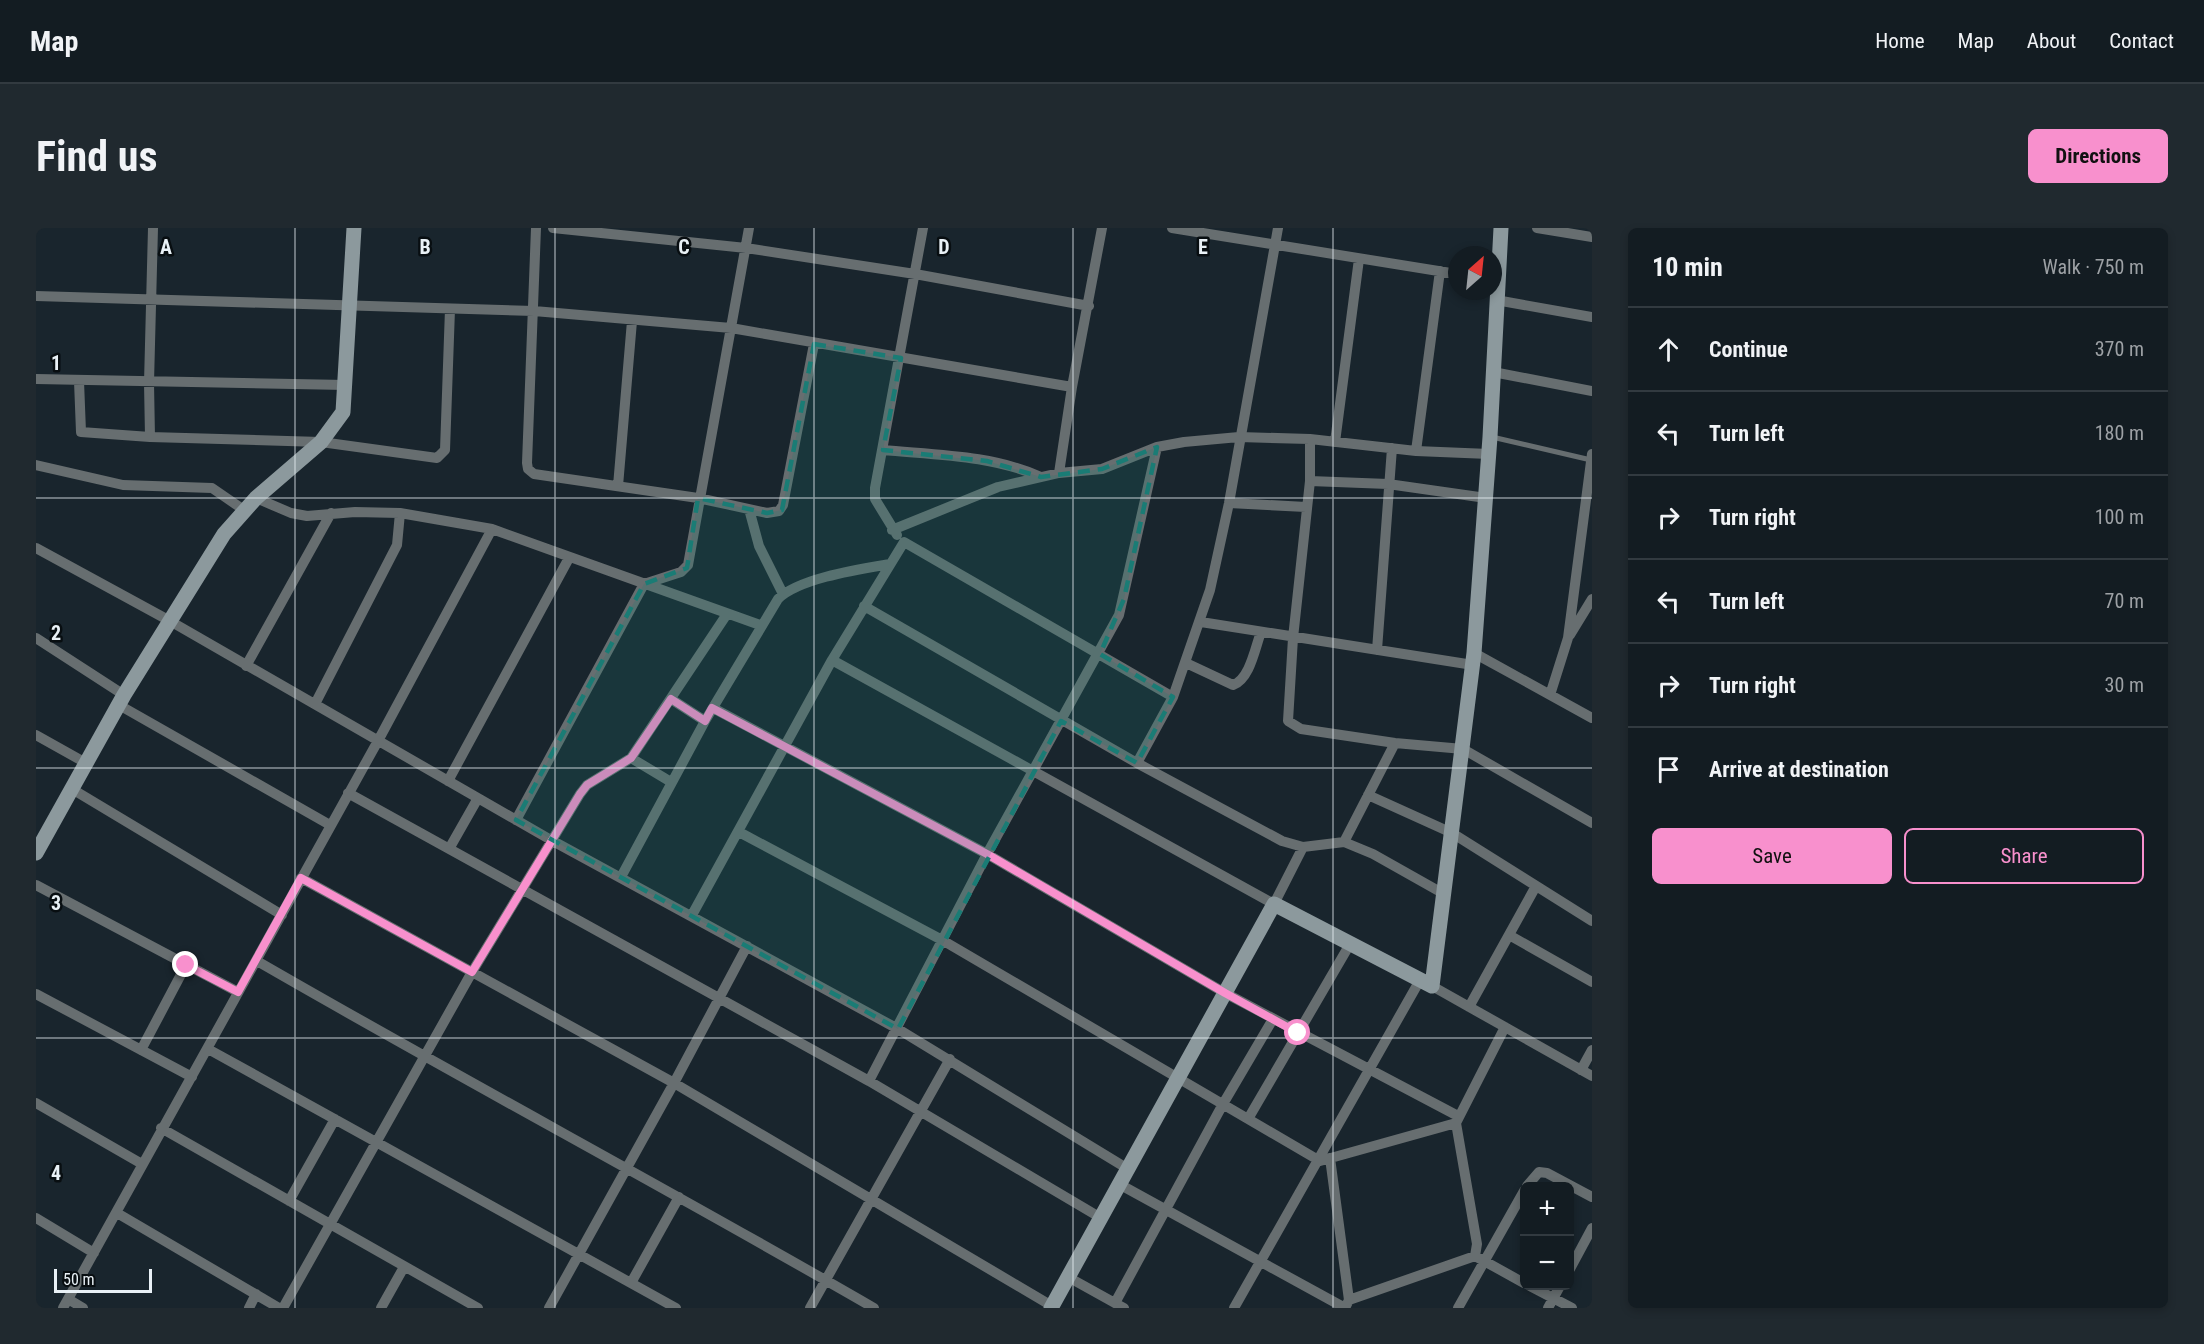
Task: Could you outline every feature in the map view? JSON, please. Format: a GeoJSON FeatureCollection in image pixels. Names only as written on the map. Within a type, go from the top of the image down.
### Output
{"type":"FeatureCollection","features":[{"type":"Feature","properties":{"kind":"street"},"geometry":{"type":"LineString","coordinates":[[150,437],[148,382],[153,228]]}},
{"type":"Feature","properties":{"kind":"street"},"geometry":{"type":"LineString","coordinates":[[36,853],[41,834],[72,789],[121,700],[224,534],[256,498],[321,442],[343,412],[354,228]]}},
{"type":"Feature","properties":{"kind":"street"},"geometry":{"type":"LineString","coordinates":[[536,228],[528,469],[534,474],[698,498],[767,513],[779,511],[783,505],[814,344]]}},
{"type":"Feature","properties":{"kind":"street"},"geometry":{"type":"LineString","coordinates":[[553,228],[746,248],[915,274],[1089,306]]}},
{"type":"Feature","properties":{"kind":"street"},"geometry":{"type":"LineString","coordinates":[[516,820],[644,584],[686,569],[749,228]]}},
{"type":"Feature","properties":{"kind":"street"},"geometry":{"type":"LineString","coordinates":[[923,228],[875,499],[892,530],[904,542],[1173,697]]}},
{"type":"Feature","properties":{"kind":"street"},"geometry":{"type":"LineString","coordinates":[[1059,473],[1072,387],[1102,228]]}},
{"type":"Feature","properties":{"kind":"street"},"geometry":{"type":"LineString","coordinates":[[1172,228],[1448,273]]}},
{"type":"Feature","properties":{"kind":"street"},"geometry":{"type":"LineString","coordinates":[[1137,763],[1173,697],[1201,622],[1229,503],[1278,228]]}},
{"type":"Feature","properties":{"kind":"street"},"geometry":{"type":"LineString","coordinates":[[1499,246],[1501,228]]}},
{"type":"Feature","properties":{"kind":"street"},"geometry":{"type":"LineString","coordinates":[[1537,228],[1592,237]]}},
{"type":"Feature","properties":{"kind":"street"},"geometry":{"type":"LineString","coordinates":[[1335,442],[1359,259]]}},
{"type":"Feature","properties":{"kind":"street"},"geometry":{"type":"LineString","coordinates":[[1416,451],[1440,272]]}},
{"type":"Feature","properties":{"kind":"street"},"geometry":{"type":"LineString","coordinates":[[36,296],[351,308],[534,312],[731,328],[1072,387]]}},
{"type":"Feature","properties":{"kind":"street"},"geometry":{"type":"LineString","coordinates":[[1234,1308],[1325,1159],[1370,1071],[1426,983],[1444,894],[1473,659],[1489,454],[1496,300],[1592,318]]}},
{"type":"Feature","properties":{"kind":"street"},"geometry":{"type":"LineString","coordinates":[[79,381],[81,432],[150,437],[321,442],[437,458],[445,450],[450,309]]}},
{"type":"Feature","properties":{"kind":"street"},"geometry":{"type":"LineString","coordinates":[[618,486],[632,321]]}},
{"type":"Feature","properties":{"kind":"street"},"geometry":{"type":"LineString","coordinates":[[1493,372],[1592,391]]}},
{"type":"Feature","properties":{"kind":"street"},"geometry":{"type":"LineString","coordinates":[[36,379],[346,386]]}},
{"type":"Feature","properties":{"kind":"street"},"geometry":{"type":"LineString","coordinates":[[892,530],[998,487],[1059,473],[1102,469],[1157,447],[1184,442],[1239,437],[1310,439],[1416,451],[1489,454]]}},
{"type":"Feature","properties":{"kind":"street"},"geometry":{"type":"LineString","coordinates":[[1310,439],[1310,481],[1293,638],[1287,721],[1301,729],[1463,750],[1592,823]]}},
{"type":"Feature","properties":{"kind":"street"},"geometry":{"type":"LineString","coordinates":[[869,1081],[987,854],[1100,654],[1124,599],[1157,447]]}},
{"type":"Feature","properties":{"kind":"street"},"geometry":{"type":"LineString","coordinates":[[1377,650],[1392,448]]}},
{"type":"Feature","properties":{"kind":"street"},"geometry":{"type":"LineString","coordinates":[[883,450],[987,461],[1016,466],[1041,477]]}},
{"type":"Feature","properties":{"kind":"street"},"geometry":{"type":"LineString","coordinates":[[1550,695],[1568,638],[1592,458]]}},
{"type":"Feature","properties":{"kind":"street"},"geometry":{"type":"LineString","coordinates":[[36,465],[123,485],[212,488],[244,510]]}},
{"type":"Feature","properties":{"kind":"street"},"geometry":{"type":"LineString","coordinates":[[1310,481],[1388,484],[1485,498]]}},
{"type":"Feature","properties":{"kind":"street"},"geometry":{"type":"LineString","coordinates":[[256,498],[291,513],[308,516],[331,513],[400,513],[492,529],[760,625]]}},
{"type":"Feature","properties":{"kind":"street"},"geometry":{"type":"LineString","coordinates":[[1229,503],[1306,507]]}},
{"type":"Feature","properties":{"kind":"street"},"geometry":{"type":"LineString","coordinates":[[749,509],[759,546],[783,594]]}},
{"type":"Feature","properties":{"kind":"street"},"geometry":{"type":"LineString","coordinates":[[246,666],[331,513]]}},
{"type":"Feature","properties":{"kind":"street"},"geometry":{"type":"LineString","coordinates":[[315,704],[397,545],[400,513]]}},
{"type":"Feature","properties":{"kind":"street"},"geometry":{"type":"LineString","coordinates":[[83,1308],[65,1304],[238,992],[257,962],[492,529]]}},
{"type":"Feature","properties":{"kind":"street"},"geometry":{"type":"LineString","coordinates":[[692,915],[832,660],[904,542]]}},
{"type":"Feature","properties":{"kind":"street"},"geometry":{"type":"LineString","coordinates":[[36,548],[379,739],[551,840],[898,1029],[1128,1169]]}},
{"type":"Feature","properties":{"kind":"street"},"geometry":{"type":"LineString","coordinates":[[448,781],[569,558]]}},
{"type":"Feature","properties":{"kind":"street"},"geometry":{"type":"LineString","coordinates":[[621,877],[712,708],[760,625],[783,594],[843,572],[890,564]]}},
{"type":"Feature","properties":{"kind":"street"},"geometry":{"type":"LineString","coordinates":[[1568,638],[1588,615],[1592,599]]}},
{"type":"Feature","properties":{"kind":"street"},"geometry":{"type":"LineString","coordinates":[[864,606],[1061,721],[1282,841],[1303,847],[1344,842],[1373,854],[1444,894]]}},
{"type":"Feature","properties":{"kind":"street"},"geometry":{"type":"LineString","coordinates":[[117,1213],[281,1308],[378,1142],[472,972],[551,840],[587,785],[631,758],[727,614]]}},
{"type":"Feature","properties":{"kind":"street"},"geometry":{"type":"LineString","coordinates":[[1201,622],[1377,650],[1473,659],[1592,717]]}},
{"type":"Feature","properties":{"kind":"street"},"geometry":{"type":"LineString","coordinates":[[1186,663],[1233,685],[1238,683],[1245,676],[1261,632]]}},
{"type":"Feature","properties":{"kind":"street"},"geometry":{"type":"LineString","coordinates":[[36,638],[121,700],[330,825]]}},
{"type":"Feature","properties":{"kind":"street"},"geometry":{"type":"LineString","coordinates":[[832,660],[1034,769],[1274,904],[1426,983],[1592,1076]]}},
{"type":"Feature","properties":{"kind":"street"},"geometry":{"type":"LineString","coordinates":[[671,699],[705,721]]}},
{"type":"Feature","properties":{"kind":"street"},"geometry":{"type":"LineString","coordinates":[[712,708],[987,854],[1225,993],[1457,1119]]}},
{"type":"Feature","properties":{"kind":"street"},"geometry":{"type":"LineString","coordinates":[[36,735],[86,763]]}},
{"type":"Feature","properties":{"kind":"street"},"geometry":{"type":"LineString","coordinates":[[1344,842],[1395,743]]}},
{"type":"Feature","properties":{"kind":"street"},"geometry":{"type":"LineString","coordinates":[[631,758],[671,782]]}},
{"type":"Feature","properties":{"kind":"street"},"geometry":{"type":"LineString","coordinates":[[72,789],[282,915]]}},
{"type":"Feature","properties":{"kind":"street"},"geometry":{"type":"LineString","coordinates":[[348,793],[869,1081],[1101,1218]]}},
{"type":"Feature","properties":{"kind":"street"},"geometry":{"type":"LineString","coordinates":[[1368,795],[1452,833],[1592,921]]}},
{"type":"Feature","properties":{"kind":"street"},"geometry":{"type":"LineString","coordinates":[[449,849],[478,798]]}},
{"type":"Feature","properties":{"kind":"street"},"geometry":{"type":"LineString","coordinates":[[738,832],[942,940],[1248,1119],[1325,1159],[1457,1119]]}},
{"type":"Feature","properties":{"kind":"street"},"geometry":{"type":"LineString","coordinates":[[301,878],[674,1083],[872,1197],[1052,1307],[1179,1079],[1303,847]]}},
{"type":"Feature","properties":{"kind":"street"},"geometry":{"type":"LineString","coordinates":[[36,885],[238,992]]}},
{"type":"Feature","properties":{"kind":"street"},"geometry":{"type":"LineString","coordinates":[[1469,1007],[1536,886]]}},
{"type":"Feature","properties":{"kind":"street"},"geometry":{"type":"LineString","coordinates":[[1509,934],[1592,982]]}},
{"type":"Feature","properties":{"kind":"street"},"geometry":{"type":"LineString","coordinates":[[1248,1119],[1350,944]]}},
{"type":"Feature","properties":{"kind":"street"},"geometry":{"type":"LineString","coordinates":[[549,1308],[747,946]]}},
{"type":"Feature","properties":{"kind":"street"},"geometry":{"type":"LineString","coordinates":[[257,962],[874,1308]]}},
{"type":"Feature","properties":{"kind":"street"},"geometry":{"type":"LineString","coordinates":[[141,1050],[186,965]]}},
{"type":"Feature","properties":{"kind":"street"},"geometry":{"type":"LineString","coordinates":[[36,994],[192,1077]]}},
{"type":"Feature","properties":{"kind":"street"},"geometry":{"type":"LineString","coordinates":[[1068,1277],[1120,1306],[1223,1104],[1273,1019]]}},
{"type":"Feature","properties":{"kind":"street"},"geometry":{"type":"LineString","coordinates":[[1474,1256],[1477,1244],[1457,1119],[1505,1027]]}},
{"type":"Feature","properties":{"kind":"street"},"geometry":{"type":"LineString","coordinates":[[208,1049],[676,1308]]}},
{"type":"Feature","properties":{"kind":"street"},"geometry":{"type":"LineString","coordinates":[[1581,1070],[1592,1050]]}},
{"type":"Feature","properties":{"kind":"street"},"geometry":{"type":"LineString","coordinates":[[810,1308],[950,1059]]}},
{"type":"Feature","properties":{"kind":"street"},"geometry":{"type":"LineString","coordinates":[[36,1103],[142,1164]]}},
{"type":"Feature","properties":{"kind":"street"},"geometry":{"type":"LineString","coordinates":[[289,1201],[335,1119]]}},
{"type":"Feature","properties":{"kind":"street"},"geometry":{"type":"LineString","coordinates":[[162,1128],[330,1226],[478,1308]]}},
{"type":"Feature","properties":{"kind":"street"},"geometry":{"type":"LineString","coordinates":[[1325,1159],[1349,1300]]}},
{"type":"Feature","properties":{"kind":"street"},"geometry":{"type":"LineString","coordinates":[[1530,1182],[1539,1172],[1547,1173],[1564,1182]]}},
{"type":"Feature","properties":{"kind":"street"},"geometry":{"type":"LineString","coordinates":[[1119,1184],[1260,1264],[1344,1308],[1349,1300],[1474,1256],[1520,1281]]}},
{"type":"Feature","properties":{"kind":"street"},"geometry":{"type":"LineString","coordinates":[[1574,1187],[1592,1197]]}},
{"type":"Feature","properties":{"kind":"street"},"geometry":{"type":"LineString","coordinates":[[631,1283],[679,1197]]}},
{"type":"Feature","properties":{"kind":"street"},"geometry":{"type":"LineString","coordinates":[[1458,1308],[1520,1198]]}},
{"type":"Feature","properties":{"kind":"street"},"geometry":{"type":"LineString","coordinates":[[36,1218],[94,1253]]}},
{"type":"Feature","properties":{"kind":"street"},"geometry":{"type":"LineString","coordinates":[[1574,1260],[1592,1228]]}},
{"type":"Feature","properties":{"kind":"street"},"geometry":{"type":"LineString","coordinates":[[381,1308],[404,1267]]}},
{"type":"Feature","properties":{"kind":"street"},"geometry":{"type":"LineString","coordinates":[[1535,1290],[1551,1303],[1572,1308]]}},
{"type":"Feature","properties":{"kind":"street"},"geometry":{"type":"LineString","coordinates":[[249,1308],[256,1294]]}},
{"type":"Feature","properties":{"kind":"lane"},"geometry":{"type":"LineString","coordinates":[[1490,437],[1592,458]]}},
{"type":"Feature","properties":{"kind":"highlighted area"},"geometry":{"type":"Polygon","coordinates":[[[814,344],[901,358],[883,450],[987,461],[1041,477],[1102,469],[1157,447],[1124,599],[1100,654],[1173,697],[1137,763],[1061,721],[898,1029],[516,820],[644,584],[687,568],[698,498],[767,513],[782,510],[814,344]]]}},
{"type":"Feature","properties":{"kind":"route"},"geometry":{"type":"LineString","coordinates":[[186,965],[238,992],[257,962],[301,878],[472,972],[580,794],[587,785],[631,758],[671,699],[705,721],[712,708],[987,854],[1298,1033]]}}]}
